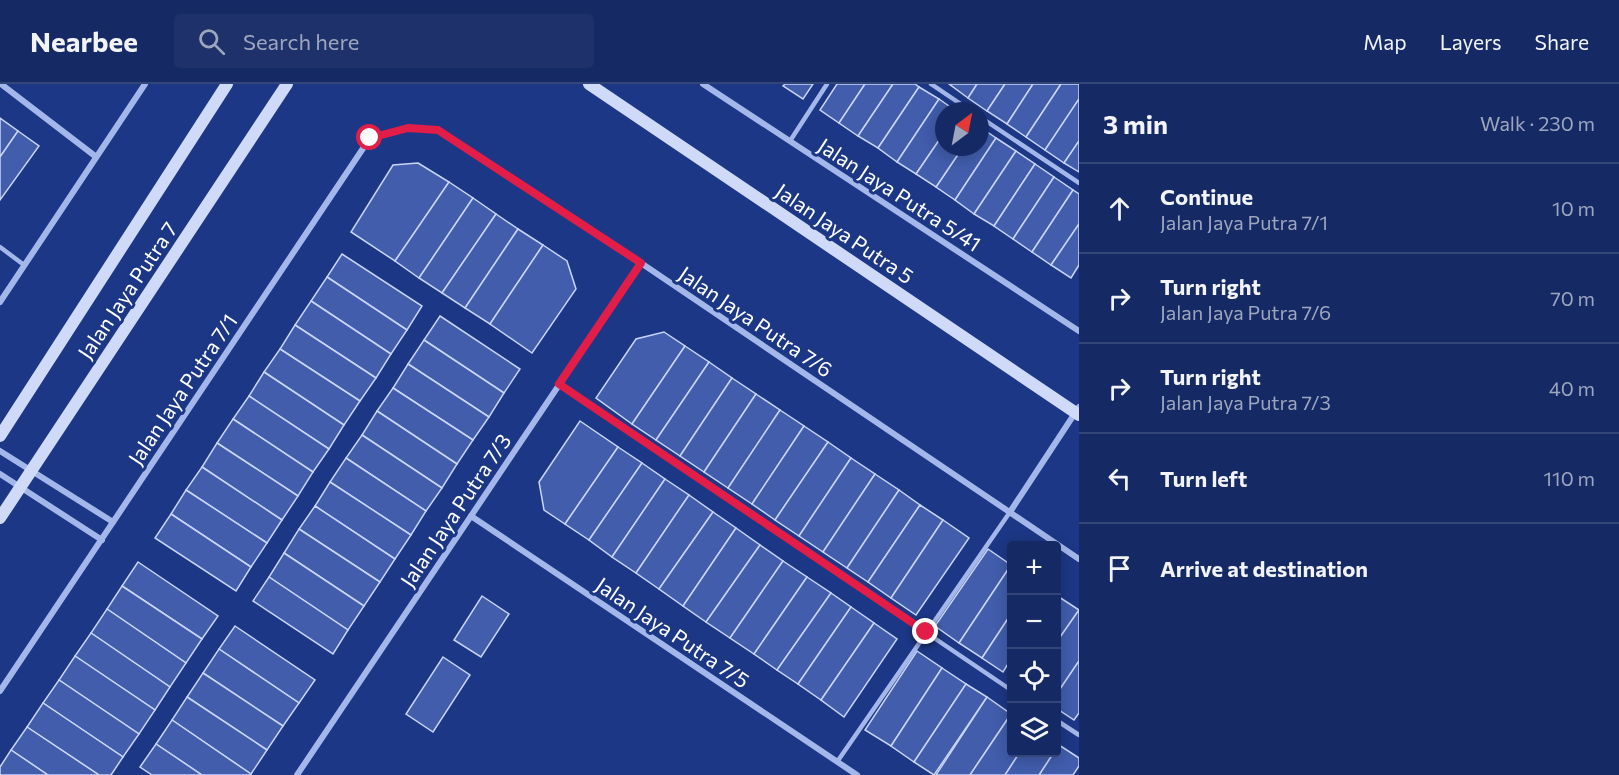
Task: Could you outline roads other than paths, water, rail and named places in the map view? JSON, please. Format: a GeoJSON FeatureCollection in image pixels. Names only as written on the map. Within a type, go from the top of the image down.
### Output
{"type":"FeatureCollection","features":[{"type":"Feature","properties":{"kind":"street"},"geometry":{"type":"LineString","coordinates":[[2,84],[95,156]]}},
{"type":"Feature","properties":{"kind":"street"},"geometry":{"type":"LineString","coordinates":[[0,302],[145,84]]}},
{"type":"Feature","properties":{"kind":"street","name":"Jalan Jaya Putra 7"},"geometry":{"type":"LineString","coordinates":[[0,436],[227,84]]}},
{"type":"Feature","properties":{"kind":"street","name":"Jalan Jaya Putra 7"},"geometry":{"type":"LineString","coordinates":[[0,518],[287,84]]}},
{"type":"Feature","properties":{"kind":"street","name":"Jalan Jaya Putra 5"},"geometry":{"type":"LineString","coordinates":[[589,84],[1078,411]]}},
{"type":"Feature","properties":{"kind":"street","name":"Jalan Jaya Putra 5/41"},"geometry":{"type":"LineString","coordinates":[[703,84],[1079,331]]}},
{"type":"Feature","properties":{"kind":"street","name":"Jalan Jaya Putra 7/6"},"geometry":{"type":"LineString","coordinates":[[408,128],[438,130],[641,263],[1079,559]]}},
{"type":"Feature","properties":{"kind":"street","name":"Jalan Jaya Putra 7/1"},"geometry":{"type":"LineString","coordinates":[[0,691],[370,138],[408,128]]}},
{"type":"Feature","properties":{"kind":"street","name":"Jalan Jaya Putra 7/3"},"geometry":{"type":"LineString","coordinates":[[297,775],[641,263]]}},
{"type":"Feature","properties":{"kind":"street"},"geometry":{"type":"LineString","coordinates":[[1010,512],[1078,411]]}},
{"type":"Feature","properties":{"kind":"street"},"geometry":{"type":"LineString","coordinates":[[0,451],[113,522]]}},
{"type":"Feature","properties":{"kind":"street"},"geometry":{"type":"LineString","coordinates":[[0,474],[102,540]]}},
{"type":"Feature","properties":{"kind":"street","name":"Jalan Jaya Putra 7/5"},"geometry":{"type":"LineString","coordinates":[[471,516],[857,775]]}},
{"type":"Feature","properties":{"kind":"lane"},"geometry":{"type":"LineString","coordinates":[[790,141],[828,84]]}},
{"type":"Feature","properties":{"kind":"lane"},"geometry":{"type":"LineString","coordinates":[[931,84],[958,102]]}},
{"type":"Feature","properties":{"kind":"lane"},"geometry":{"type":"LineString","coordinates":[[989,123],[1079,183]]}},
{"type":"Feature","properties":{"kind":"lane"},"geometry":{"type":"LineString","coordinates":[[0,247],[24,265]]}},
{"type":"Feature","properties":{"kind":"lane"},"geometry":{"type":"LineString","coordinates":[[559,384],[1007,687]]}},
{"type":"Feature","properties":{"kind":"lane"},"geometry":{"type":"LineString","coordinates":[[837,762],[1010,512]]}},
{"type":"Feature","properties":{"kind":"lane"},"geometry":{"type":"LineString","coordinates":[[1061,723],[1079,735]]}}]}
